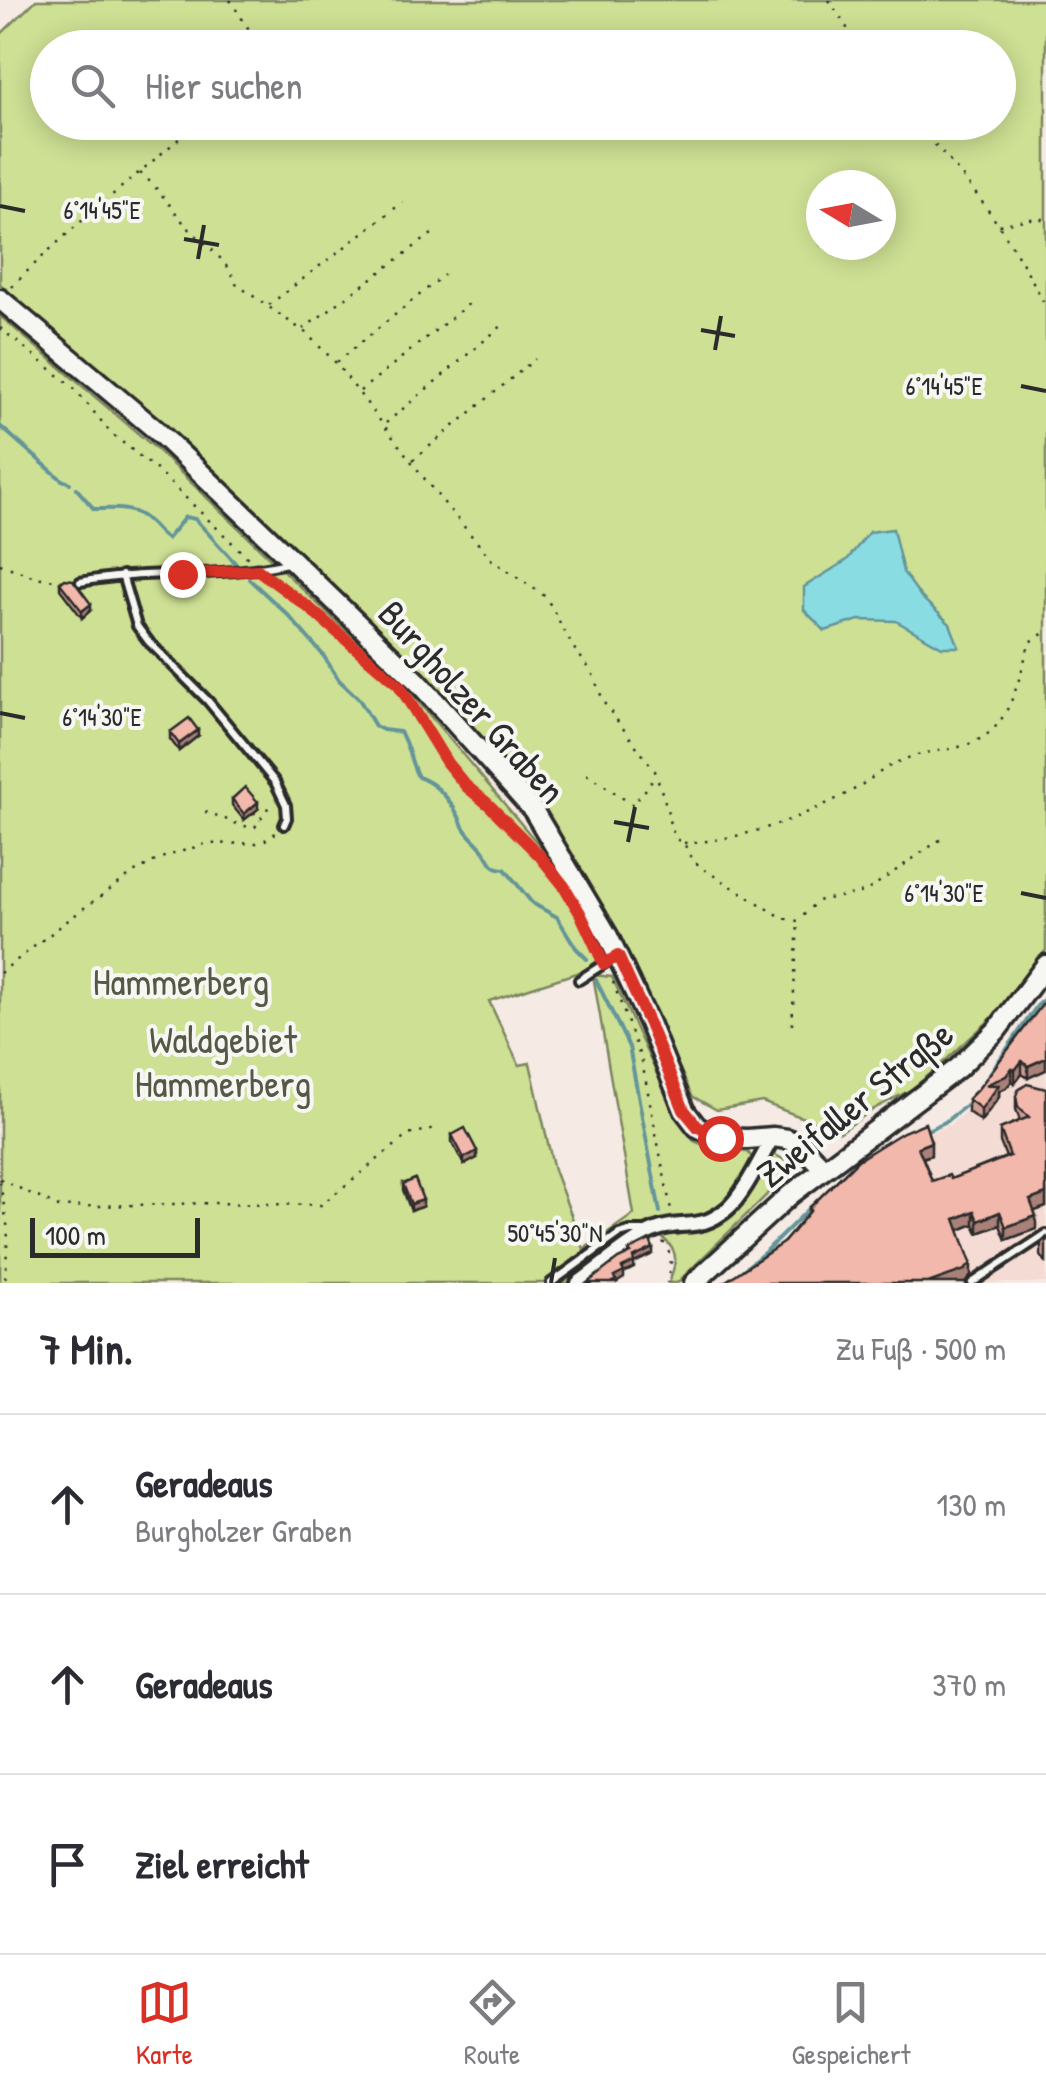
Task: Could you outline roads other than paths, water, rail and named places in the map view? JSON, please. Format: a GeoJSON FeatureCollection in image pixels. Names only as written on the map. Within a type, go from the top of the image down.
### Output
{"type":"FeatureCollection","features":[{"type":"Feature","properties":{"kind":"main road","name":"Burgholzer Graben"},"geometry":{"type":"LineString","coordinates":[[0,299],[156,430],[293,561],[418,682],[533,810],[608,936],[611,960],[649,1024],[684,1110],[698,1127],[720,1138],[773,1137],[801,1146],[824,1168]]}},
{"type":"Feature","properties":{"kind":"main road","name":"Zweifaller Straße"},"geometry":{"type":"LineString","coordinates":[[694,1283],[824,1168],[958,1068],[996,1031],[1046,965]]}},
{"type":"Feature","properties":{"kind":"street"},"geometry":{"type":"LineString","coordinates":[[578,1283],[651,1232],[673,1225],[698,1225],[731,1206],[773,1137]]}},
{"type":"Feature","properties":{"kind":"lane"},"geometry":{"type":"LineString","coordinates":[[80,582],[122,575],[258,570],[293,561]]}},
{"type":"Feature","properties":{"kind":"lane"},"geometry":{"type":"LineString","coordinates":[[122,575],[137,626],[208,701],[276,782],[286,804],[284,825]]}},
{"type":"Feature","properties":{"kind":"lane"},"geometry":{"type":"LineString","coordinates":[[579,980],[611,960]]}},
{"type":"Feature","properties":{"kind":"lane"},"geometry":{"type":"LineString","coordinates":[[551,1283],[618,1234],[651,1232]]}},
{"type":"Feature","properties":{"kind":"lane"},"geometry":{"type":"LineString","coordinates":[[972,1283],[1046,1234]]}},
{"type":"Feature","properties":{"kind":"water"},"geometry":{"type":"Polygon","coordinates":[[[893,529],[903,572],[921,597],[950,624],[959,647],[942,647],[896,621],[859,620],[825,631],[804,610],[804,587],[847,560],[869,532],[893,529]]]}},
{"type":"Feature","properties":{"kind":"waterway"},"geometry":{"type":"LineString","coordinates":[[0,426],[70,483]]}},
{"type":"Feature","properties":{"kind":"waterway"},"geometry":{"type":"LineString","coordinates":[[76,488],[94,509],[137,513],[167,539],[185,517],[195,519],[238,566]]}},
{"type":"Feature","properties":{"kind":"waterway"},"geometry":{"type":"LineString","coordinates":[[249,579],[323,655],[339,680],[359,699],[375,726],[400,732],[418,777],[442,793],[493,865],[505,869],[532,903],[557,917],[587,959]]}},
{"type":"Feature","properties":{"kind":"waterway"},"geometry":{"type":"LineString","coordinates":[[596,980],[629,1047],[660,1212]]}},
{"type":"Feature","properties":{"kind":"waterway"},"geometry":{"type":"LineString","coordinates":[[989,1075],[1046,998]]}},
{"type":"Feature","properties":{"kind":"waterway"},"geometry":{"type":"LineString","coordinates":[[923,1132],[945,1122],[969,1103]]}},
{"type":"Feature","properties":{"kind":"waterway"},"geometry":{"type":"LineString","coordinates":[[742,1271],[812,1206]]}},
{"type":"Feature","properties":{"kind":"park label","name":"Hammerberg"},"geometry":{"type":"Point","coordinates":[181,982]}},
{"type":"Feature","properties":{"kind":"park label","name":"Waldgebiet Hammerberg"},"geometry":{"type":"Point","coordinates":[223,1062]}}]}
